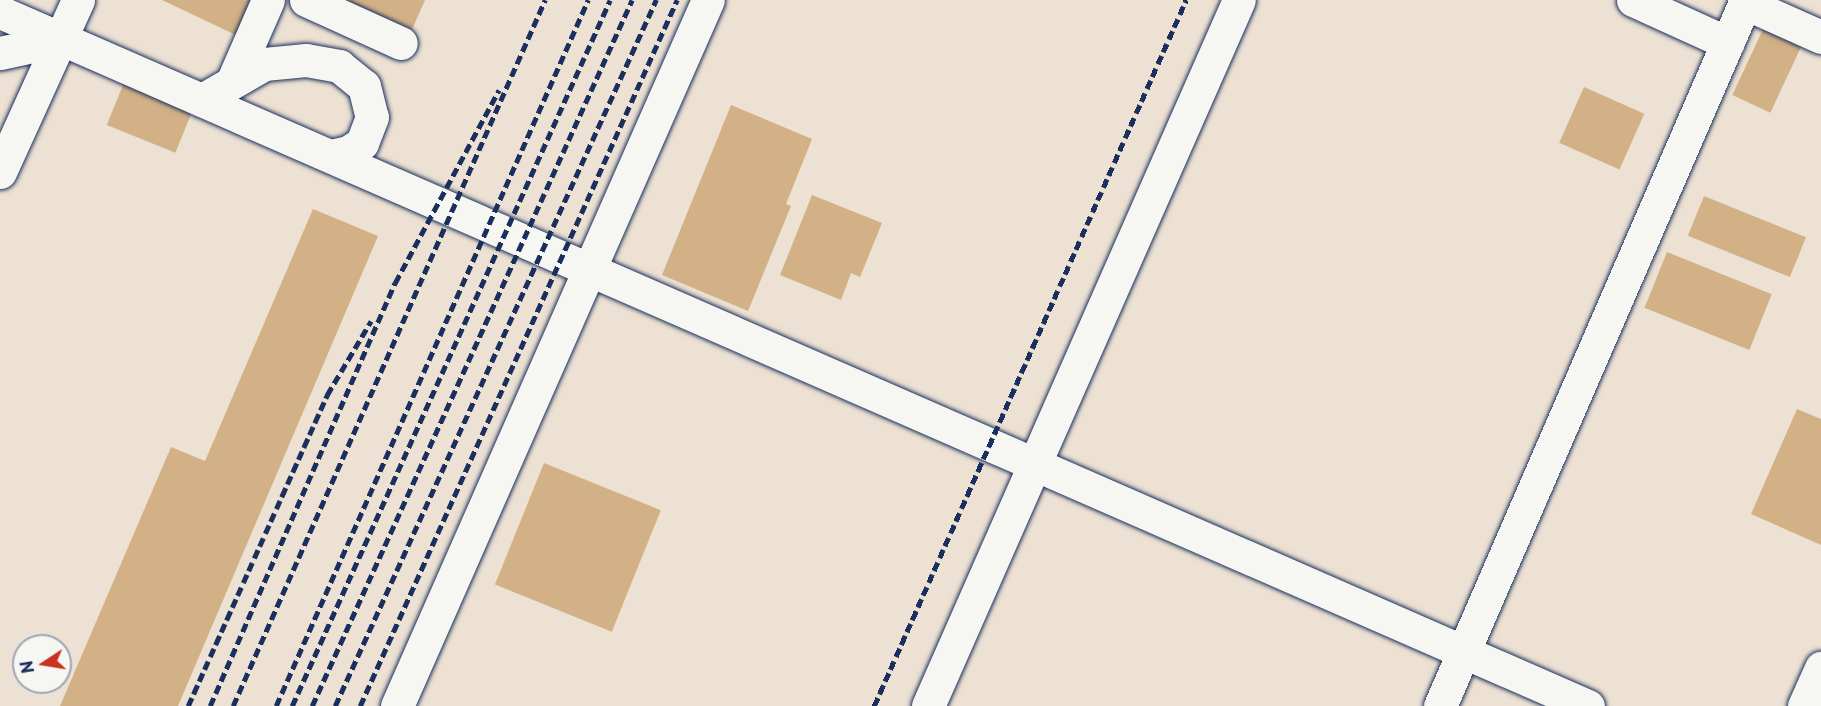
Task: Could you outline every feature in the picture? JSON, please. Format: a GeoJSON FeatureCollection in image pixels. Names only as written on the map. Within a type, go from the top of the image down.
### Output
{"type":"FeatureCollection","features":[{"type":"Feature","properties":{"kind":"lane"},"geometry":{"type":"LineString","coordinates":[[0,172],[78,0]]}},
{"type":"Feature","properties":{"kind":"lane"},"geometry":{"type":"LineString","coordinates":[[233,80],[268,0]]}},
{"type":"Feature","properties":{"kind":"lane"},"geometry":{"type":"LineString","coordinates":[[306,0],[401,43]]}},
{"type":"Feature","properties":{"kind":"lane"},"geometry":{"type":"LineString","coordinates":[[397,706],[708,0]]}},
{"type":"Feature","properties":{"kind":"lane"},"geometry":{"type":"LineString","coordinates":[[928,706],[1239,0]]}},
{"type":"Feature","properties":{"kind":"lane"},"geometry":{"type":"LineString","coordinates":[[1633,0],[1728,43]]}},
{"type":"Feature","properties":{"kind":"lane"},"geometry":{"type":"LineString","coordinates":[[1440,706],[1746,2],[1821,37]]}},
{"type":"Feature","properties":{"kind":"lane"},"geometry":{"type":"LineString","coordinates":[[0,12],[1588,706]]}},
{"type":"Feature","properties":{"kind":"lane"},"geometry":{"type":"LineString","coordinates":[[0,53],[60,40]]}},
{"type":"Feature","properties":{"kind":"lane"},"geometry":{"type":"LineString","coordinates":[[202,100],[264,64],[283,60],[323,61],[339,66],[364,86],[371,103],[370,130],[362,143],[348,152],[330,156]]}},
{"type":"Feature","properties":{"kind":"lane"},"geometry":{"type":"LineString","coordinates":[[1804,706],[1821,668]]}},
{"type":"Feature","properties":{"kind":"shaded area"},"geometry":{"type":"Polygon","coordinates":[[[0,0],[1821,0],[1821,706],[0,706],[0,0]]]}},
{"type":"Feature","properties":{"kind":"building"},"geometry":{"type":"Polygon","coordinates":[[[162,0],[255,0],[240,37],[162,0]]]}},
{"type":"Feature","properties":{"kind":"building"},"geometry":{"type":"Polygon","coordinates":[[[336,0],[425,0],[411,32],[336,0]]]}},
{"type":"Feature","properties":{"kind":"building"},"geometry":{"type":"Polygon","coordinates":[[[1764,27],[1802,45],[1770,113],[1732,95],[1764,27]]]}},
{"type":"Feature","properties":{"kind":"building"},"geometry":{"type":"Polygon","coordinates":[[[127,75],[196,103],[175,153],[107,125],[127,75]]]}},
{"type":"Feature","properties":{"kind":"building"},"geometry":{"type":"Polygon","coordinates":[[[1584,87],[1644,114],[1619,170],[1559,143],[1584,87]]]}},
{"type":"Feature","properties":{"kind":"building"},"geometry":{"type":"Polygon","coordinates":[[[731,105],[812,139],[786,204],[791,206],[748,311],[662,275],[731,105]]]}},
{"type":"Feature","properties":{"kind":"building"},"geometry":{"type":"Polygon","coordinates":[[[812,195],[882,223],[860,277],[851,273],[841,300],[780,275],[812,195]]]}},
{"type":"Feature","properties":{"kind":"building"},"geometry":{"type":"Polygon","coordinates":[[[1704,196],[1806,237],[1790,277],[1688,236],[1704,196]]]}},
{"type":"Feature","properties":{"kind":"building"},"geometry":{"type":"Polygon","coordinates":[[[313,209],[378,236],[178,706],[60,706],[65,694],[72,694],[72,678],[171,447],[205,461],[313,209]]]}},
{"type":"Feature","properties":{"kind":"building"},"geometry":{"type":"Polygon","coordinates":[[[1667,252],[1772,294],[1749,350],[1645,308],[1667,252]]]}},
{"type":"Feature","properties":{"kind":"building"},"geometry":{"type":"Polygon","coordinates":[[[1797,409],[1821,419],[1821,545],[1751,514],[1797,409]]]}},
{"type":"Feature","properties":{"kind":"building"},"geometry":{"type":"Polygon","coordinates":[[[544,463],[661,510],[612,632],[495,584],[544,463]]]}},
{"type":"Feature","properties":{"kind":"railway"},"geometry":{"type":"LineString","coordinates":[[233,706],[545,0]]}},
{"type":"Feature","properties":{"kind":"railway"},"geometry":{"type":"LineString","coordinates":[[276,706],[588,0]]}},
{"type":"Feature","properties":{"kind":"railway"},"geometry":{"type":"LineString","coordinates":[[292,706],[610,0]]}},
{"type":"Feature","properties":{"kind":"railway"},"geometry":{"type":"LineString","coordinates":[[312,706],[632,0]]}},
{"type":"Feature","properties":{"kind":"railway"},"geometry":{"type":"LineString","coordinates":[[335,706],[656,0]]}},
{"type":"Feature","properties":{"kind":"railway"},"geometry":{"type":"LineString","coordinates":[[360,706],[677,0]]}},
{"type":"Feature","properties":{"kind":"railway"},"geometry":{"type":"LineString","coordinates":[[874,706],[1186,0]]}},
{"type":"Feature","properties":{"kind":"railway"},"geometry":{"type":"LineString","coordinates":[[210,706],[395,283],[499,90]]}},
{"type":"Feature","properties":{"kind":"railway"},"geometry":{"type":"LineString","coordinates":[[188,706],[327,395],[371,321]]}}]}
